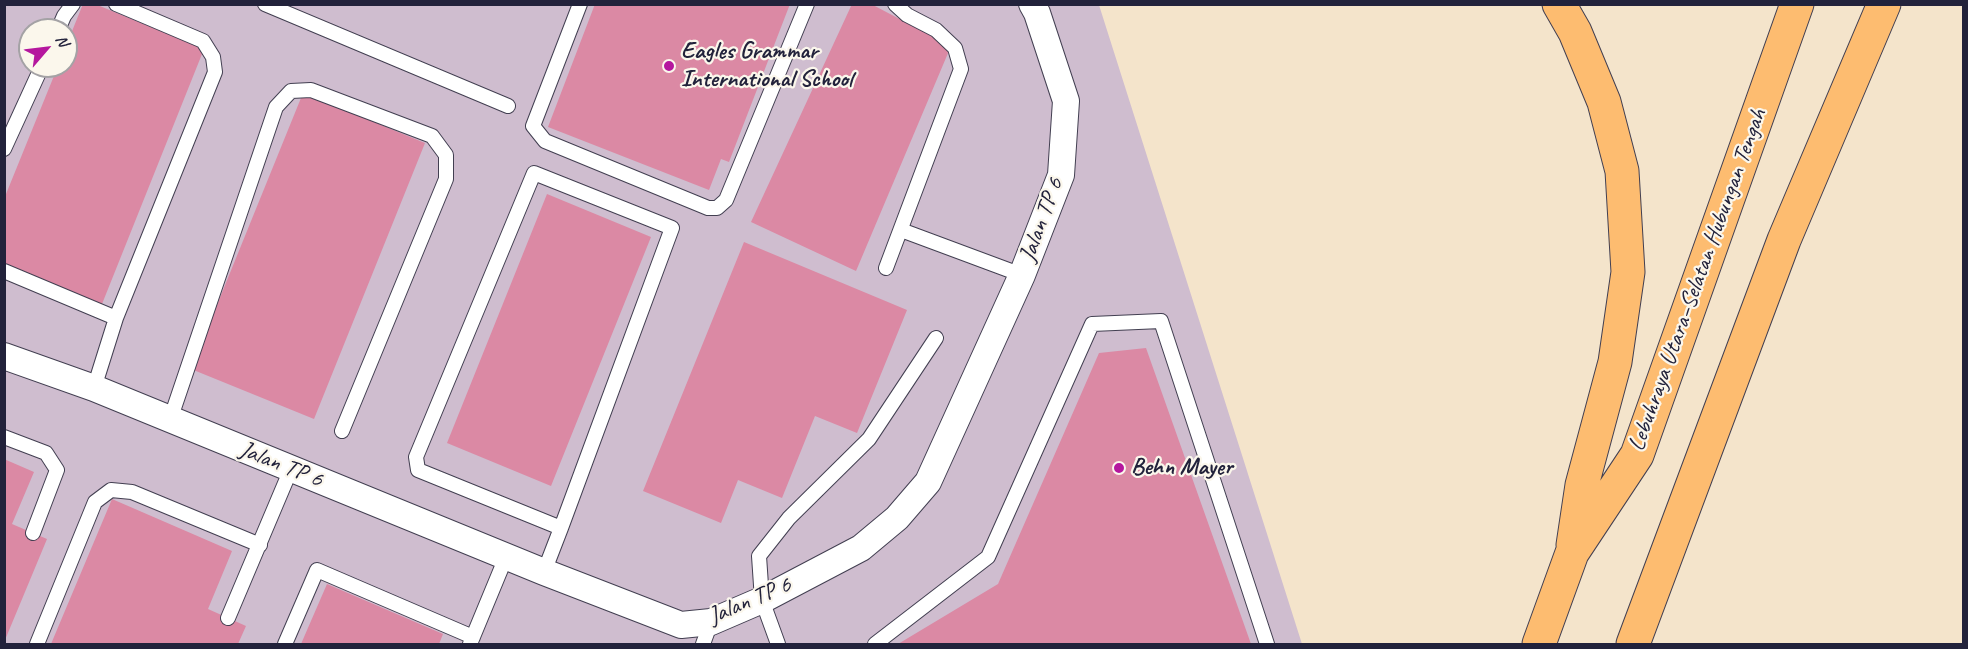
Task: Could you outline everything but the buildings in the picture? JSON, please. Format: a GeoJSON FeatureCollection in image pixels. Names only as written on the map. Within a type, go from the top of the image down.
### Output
{"type":"FeatureCollection","features":[{"type":"Feature","properties":{"kind":"highway"},"geometry":{"type":"LineString","coordinates":[[1559,4],[1575,32],[1605,102],[1622,171],[1628,272],[1615,362],[1582,485],[1572,553]]}},
{"type":"Feature","properties":{"kind":"highway","name":"Lebuhraya Utara–Selatan Hubungan Tengah"},"geometry":{"type":"LineString","coordinates":[[1539,645],[1572,553],[1637,455],[1797,4]]}},
{"type":"Feature","properties":{"kind":"highway"},"geometry":{"type":"LineString","coordinates":[[1633,645],[1784,240],[1884,4]]}},
{"type":"Feature","properties":{"kind":"street","name":"Jalan TP 6"},"geometry":{"type":"LineString","coordinates":[[4,356],[94,388],[506,557],[707,633],[762,600],[861,548],[897,518],[928,482],[1022,275],[1061,175],[1066,101],[1032,4]]}},
{"type":"Feature","properties":{"kind":"lane"},"geometry":{"type":"LineString","coordinates":[[63,18],[73,4]]}},
{"type":"Feature","properties":{"kind":"lane"},"geometry":{"type":"LineString","coordinates":[[94,388],[116,318],[215,72],[213,57],[203,41],[116,4]]}},
{"type":"Feature","properties":{"kind":"lane"},"geometry":{"type":"LineString","coordinates":[[265,4],[508,106]]}},
{"type":"Feature","properties":{"kind":"lane"},"geometry":{"type":"LineString","coordinates":[[580,4],[533,126],[544,141],[708,208],[717,208],[726,200],[807,4]]}},
{"type":"Feature","properties":{"kind":"lane"},"geometry":{"type":"LineString","coordinates":[[886,268],[961,69],[956,48],[936,30],[907,15],[895,4]]}},
{"type":"Feature","properties":{"kind":"lane"},"geometry":{"type":"LineString","coordinates":[[4,149],[37,78]]}},
{"type":"Feature","properties":{"kind":"lane"},"geometry":{"type":"LineString","coordinates":[[170,420],[276,107],[291,91],[310,90],[432,136],[446,155],[446,179],[342,431]]}},
{"type":"Feature","properties":{"kind":"lane"},"geometry":{"type":"LineString","coordinates":[[544,572],[561,528],[672,228],[534,173],[416,457],[418,470],[561,528]]}},
{"type":"Feature","properties":{"kind":"lane"},"geometry":{"type":"LineString","coordinates":[[900,230],[1022,275]]}},
{"type":"Feature","properties":{"kind":"lane"},"geometry":{"type":"LineString","coordinates":[[4,271],[116,318]]}},
{"type":"Feature","properties":{"kind":"lane"},"geometry":{"type":"LineString","coordinates":[[875,645],[987,557],[1092,324],[1161,321],[1267,645]]}},
{"type":"Feature","properties":{"kind":"lane"},"geometry":{"type":"LineString","coordinates":[[778,645],[762,600],[759,556],[789,518],[869,439],[936,338]]}},
{"type":"Feature","properties":{"kind":"lane"},"geometry":{"type":"LineString","coordinates":[[4,437],[46,453],[57,470],[33,532]]}},
{"type":"Feature","properties":{"kind":"lane"},"geometry":{"type":"LineString","coordinates":[[228,618],[291,469]]}},
{"type":"Feature","properties":{"kind":"lane"},"geometry":{"type":"LineString","coordinates":[[37,645],[95,502],[111,490],[132,492],[260,545]]}},
{"type":"Feature","properties":{"kind":"lane"},"geometry":{"type":"LineString","coordinates":[[285,645],[317,570],[472,641],[506,557]]}},
{"type":"Feature","properties":{"kind":"shaded area"},"geometry":{"type":"Polygon","coordinates":[[[4,5],[1099,5],[1302,644],[5,644],[4,5]]]}},
{"type":"Feature","properties":{"kind":"place","name":"Eagles Grammar International School"},"geometry":{"type":"Point","coordinates":[669,66]}},
{"type":"Feature","properties":{"kind":"place","name":"Behn Mayer"},"geometry":{"type":"Point","coordinates":[1119,468]}}]}
